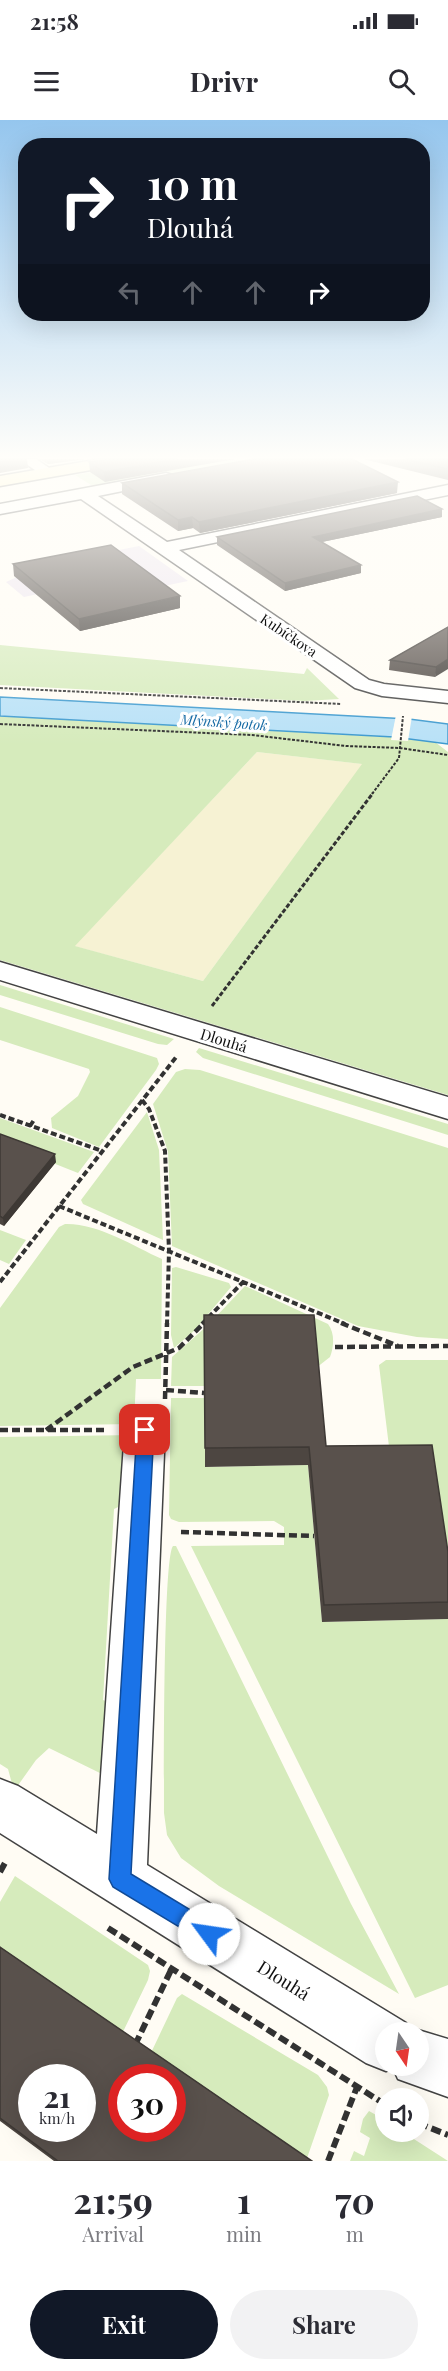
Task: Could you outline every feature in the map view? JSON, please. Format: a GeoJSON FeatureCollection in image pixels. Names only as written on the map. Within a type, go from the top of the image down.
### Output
{"type":"FeatureCollection","features":[{"type":"Feature","properties":{"kind":"street","name":"Kubíčkova"},"geometry":{"type":"LineString","coordinates":[[174,554],[362,684],[382,690],[448,697]]}},
{"type":"Feature","properties":{"kind":"street","name":"Dlouhá"},"geometry":{"type":"LineString","coordinates":[[0,971],[448,1108]]}},
{"type":"Feature","properties":{"kind":"street"},"geometry":{"type":"LineString","coordinates":[[110,1901],[145,1430]]}},
{"type":"Feature","properties":{"kind":"street","name":"Dlouhá"},"geometry":{"type":"LineString","coordinates":[[0,1804],[110,1901],[375,2037]]}},
{"type":"Feature","properties":{"kind":"street"},"geometry":{"type":"LineString","coordinates":[[429,2062],[448,2068]]}},
{"type":"Feature","properties":{"kind":"path"},"geometry":{"type":"LineString","coordinates":[[0,688],[166,695],[262,702],[345,704]]}},
{"type":"Feature","properties":{"kind":"path"},"geometry":{"type":"LineString","coordinates":[[208,1012],[397,761],[404,713]]}},
{"type":"Feature","properties":{"kind":"path"},"geometry":{"type":"LineString","coordinates":[[0,724],[252,735],[346,746],[400,748],[448,755]]}},
{"type":"Feature","properties":{"kind":"path"},"geometry":{"type":"LineString","coordinates":[[0,1282],[177,1056]]}},
{"type":"Feature","properties":{"kind":"path"},"geometry":{"type":"LineString","coordinates":[[142,1100],[149,1109],[165,1151],[169,1251]]}},
{"type":"Feature","properties":{"kind":"path"},"geometry":{"type":"LineString","coordinates":[[0,1115],[102,1151]]}},
{"type":"Feature","properties":{"kind":"path"},"geometry":{"type":"LineString","coordinates":[[30,1126],[34,1120]]}},
{"type":"Feature","properties":{"kind":"path"},"geometry":{"type":"LineString","coordinates":[[59,1206],[398,1346]]}},
{"type":"Feature","properties":{"kind":"path"},"geometry":{"type":"LineString","coordinates":[[46,1430],[133,1367],[179,1348],[244,1281]]}},
{"type":"Feature","properties":{"kind":"path"},"geometry":{"type":"LineString","coordinates":[[335,1347],[448,1346]]}},
{"type":"Feature","properties":{"kind":"path"},"geometry":{"type":"LineString","coordinates":[[166,1390],[204,1393]]}},
{"type":"Feature","properties":{"kind":"path"},"geometry":{"type":"LineString","coordinates":[[0,1430],[145,1430]]}},
{"type":"Feature","properties":{"kind":"path"},"geometry":{"type":"LineString","coordinates":[[174,1532],[314,1536]]}},
{"type":"Feature","properties":{"kind":"path"},"geometry":{"type":"LineString","coordinates":[[0,1872],[3,1859],[16,1867]]}},
{"type":"Feature","properties":{"kind":"path"},"geometry":{"type":"LineString","coordinates":[[110,1901],[171,1970],[375,2098]]}},
{"type":"Feature","properties":{"kind":"path"},"geometry":{"type":"LineString","coordinates":[[134,2048],[171,1970]]}},
{"type":"Feature","properties":{"kind":"path"},"geometry":{"type":"LineString","coordinates":[[328,2161],[357,2087]]}},
{"type":"Feature","properties":{"kind":"path"},"geometry":{"type":"LineString","coordinates":[[429,2127],[448,2135]]}},
{"type":"Feature","properties":{"kind":"shaded area"},"geometry":{"type":"Polygon","coordinates":[[[98,554],[151,554],[188,581],[54,609],[38,594],[24,597],[6,582],[44,565],[98,554]]]}},
{"type":"Feature","properties":{"kind":"shaded area"},"geometry":{"type":"Polygon","coordinates":[[[257,752],[363,764],[203,981],[74,946],[257,752]]]}},
{"type":"Feature","properties":{"kind":"green space"},"geometry":{"type":"Polygon","coordinates":[[[0,645],[304,674],[307,668],[339,699],[305,701],[0,685],[0,645]]]}},
{"type":"Feature","properties":{"kind":"green space"},"geometry":{"type":"Polygon","coordinates":[[[0,716],[407,738],[435,742],[448,752],[448,1095],[0,960],[0,716]],[[257,752],[75,946],[203,981],[362,764],[257,752]]]}},
{"type":"Feature","properties":{"kind":"green space"},"geometry":{"type":"Polygon","coordinates":[[[0,985],[174,1039],[167,1045],[158,1044],[0,995],[0,985]]]}},
{"type":"Feature","properties":{"kind":"green space"},"geometry":{"type":"Polygon","coordinates":[[[0,1007],[157,1058],[159,1064],[156,1070],[99,1147],[52,1128],[51,1118],[78,1096],[90,1072],[89,1069],[0,1040],[0,1007]]]}},
{"type":"Feature","properties":{"kind":"green space"},"geometry":{"type":"Polygon","coordinates":[[[199,1048],[448,1124],[448,1135],[203,1058],[196,1052],[199,1048]]]}},
{"type":"Feature","properties":{"kind":"green space"},"geometry":{"type":"Polygon","coordinates":[[[185,1069],[200,1070],[448,1148],[448,1339],[417,1337],[358,1326],[172,1246],[168,1152],[153,1104],[176,1072],[185,1069]]]}},
{"type":"Feature","properties":{"kind":"green space"},"geometry":{"type":"Polygon","coordinates":[[[147,1112],[159,1150],[163,1240],[83,1204],[81,1200],[147,1112]]]}},
{"type":"Feature","properties":{"kind":"green space"},"geometry":{"type":"Polygon","coordinates":[[[0,1118],[94,1152],[78,1173],[0,1142],[0,1118]]]}},
{"type":"Feature","properties":{"kind":"green space"},"geometry":{"type":"Polygon","coordinates":[[[65,1224],[103,1231],[162,1259],[161,1379],[136,1379],[134,1424],[0,1426],[0,1308],[59,1227],[65,1224]]]}},
{"type":"Feature","properties":{"kind":"green space"},"geometry":{"type":"Polygon","coordinates":[[[0,1230],[26,1240],[9,1264],[0,1260],[0,1230]]]}},
{"type":"Feature","properties":{"kind":"green space"},"geometry":{"type":"Polygon","coordinates":[[[176,1267],[229,1283],[231,1287],[195,1330],[174,1348],[171,1335],[172,1268],[176,1267]]]}},
{"type":"Feature","properties":{"kind":"green space"},"geometry":{"type":"Polygon","coordinates":[[[245,1286],[328,1324],[333,1340],[330,1357],[316,1368],[205,1386],[171,1386],[172,1357],[208,1325],[245,1286]]]}},
{"type":"Feature","properties":{"kind":"green space"},"geometry":{"type":"Polygon","coordinates":[[[386,1360],[448,1360],[448,1600],[391,1463],[379,1365],[386,1360]]]}},
{"type":"Feature","properties":{"kind":"green space"},"geometry":{"type":"Polygon","coordinates":[[[171,1398],[205,1398],[205,1467],[308,1465],[322,1622],[448,1619],[448,1985],[415,1998],[191,1546],[284,1545],[284,1527],[274,1521],[179,1522],[171,1519],[169,1515],[171,1398]]]}},
{"type":"Feature","properties":{"kind":"green space"},"geometry":{"type":"Polygon","coordinates":[[[134,1435],[131,1501],[114,1509],[103,1700],[122,1708],[106,1776],[49,1748],[36,1760],[14,1791],[8,1769],[0,1764],[0,1437],[134,1435]]]}},
{"type":"Feature","properties":{"kind":"green space"},"geometry":{"type":"Polygon","coordinates":[[[173,1546],[176,1546],[351,1904],[399,1994],[219,1886],[181,1858],[167,1835],[164,1813],[165,1672],[167,1588],[173,1546]]]}},
{"type":"Feature","properties":{"kind":"green space"},"geometry":{"type":"Polygon","coordinates":[[[15,1876],[148,1965],[150,1971],[148,1980],[120,2038],[0,1956],[0,1902],[15,1876]]]}},
{"type":"Feature","properties":{"kind":"green space"},"geometry":{"type":"Polygon","coordinates":[[[182,1994],[318,2075],[327,2087],[329,2095],[306,2161],[186,2082],[186,2064],[160,2064],[149,2057],[177,1998],[182,1994]]]}},
{"type":"Feature","properties":{"kind":"green space"},"geometry":{"type":"Polygon","coordinates":[[[369,2111],[375,2114],[375,2142],[419,2142],[448,2161],[350,2161],[354,2151],[364,2156],[370,2138],[360,2132],[363,2119],[369,2111]]]}},
{"type":"Feature","properties":{"kind":"water","name":"Mlýnský potok"},"geometry":{"type":"Polygon","coordinates":[[[0,697],[409,719],[448,724],[448,744],[394,737],[0,716],[0,697]]]}},
{"type":"Feature","properties":{"kind":"pier"},"geometry":{"type":"Polygon","coordinates":[[[396,715],[412,716],[408,741],[391,740],[396,715]]]}},
{"type":"Feature","properties":{"kind":"building"},"geometry":{"type":"Polygon","coordinates":[[[63,554],[124,554],[180,596],[79,619],[13,564],[63,554]]]}},
{"type":"Feature","properties":{"kind":"building"},"geometry":{"type":"Polygon","coordinates":[[[242,554],[343,554],[361,565],[285,583],[242,554]]]}},
{"type":"Feature","properties":{"kind":"building"},"geometry":{"type":"Polygon","coordinates":[[[448,627],[448,659],[436,667],[390,660],[448,627]]]}},
{"type":"Feature","properties":{"kind":"building"},"geometry":{"type":"Polygon","coordinates":[[[0,1134],[55,1154],[3,1218],[0,1216],[0,1134]]]}},
{"type":"Feature","properties":{"kind":"building"},"geometry":{"type":"Polygon","coordinates":[[[204,1315],[314,1315],[326,1446],[432,1445],[448,1552],[448,1602],[324,1605],[309,1447],[205,1448],[204,1315]]]}},
{"type":"Feature","properties":{"kind":"building"},"geometry":{"type":"Polygon","coordinates":[[[0,1947],[171,2064],[108,2064],[108,2142],[186,2142],[186,2075],[312,2161],[58,2161],[32,2142],[96,2142],[96,2064],[18,2064],[18,2131],[0,2118],[0,1947]]]}},
{"type":"Feature","properties":{"kind":"route"},"geometry":{"type":"LineString","coordinates":[[145,1430],[120,1879],[209,1934]]}}]}
